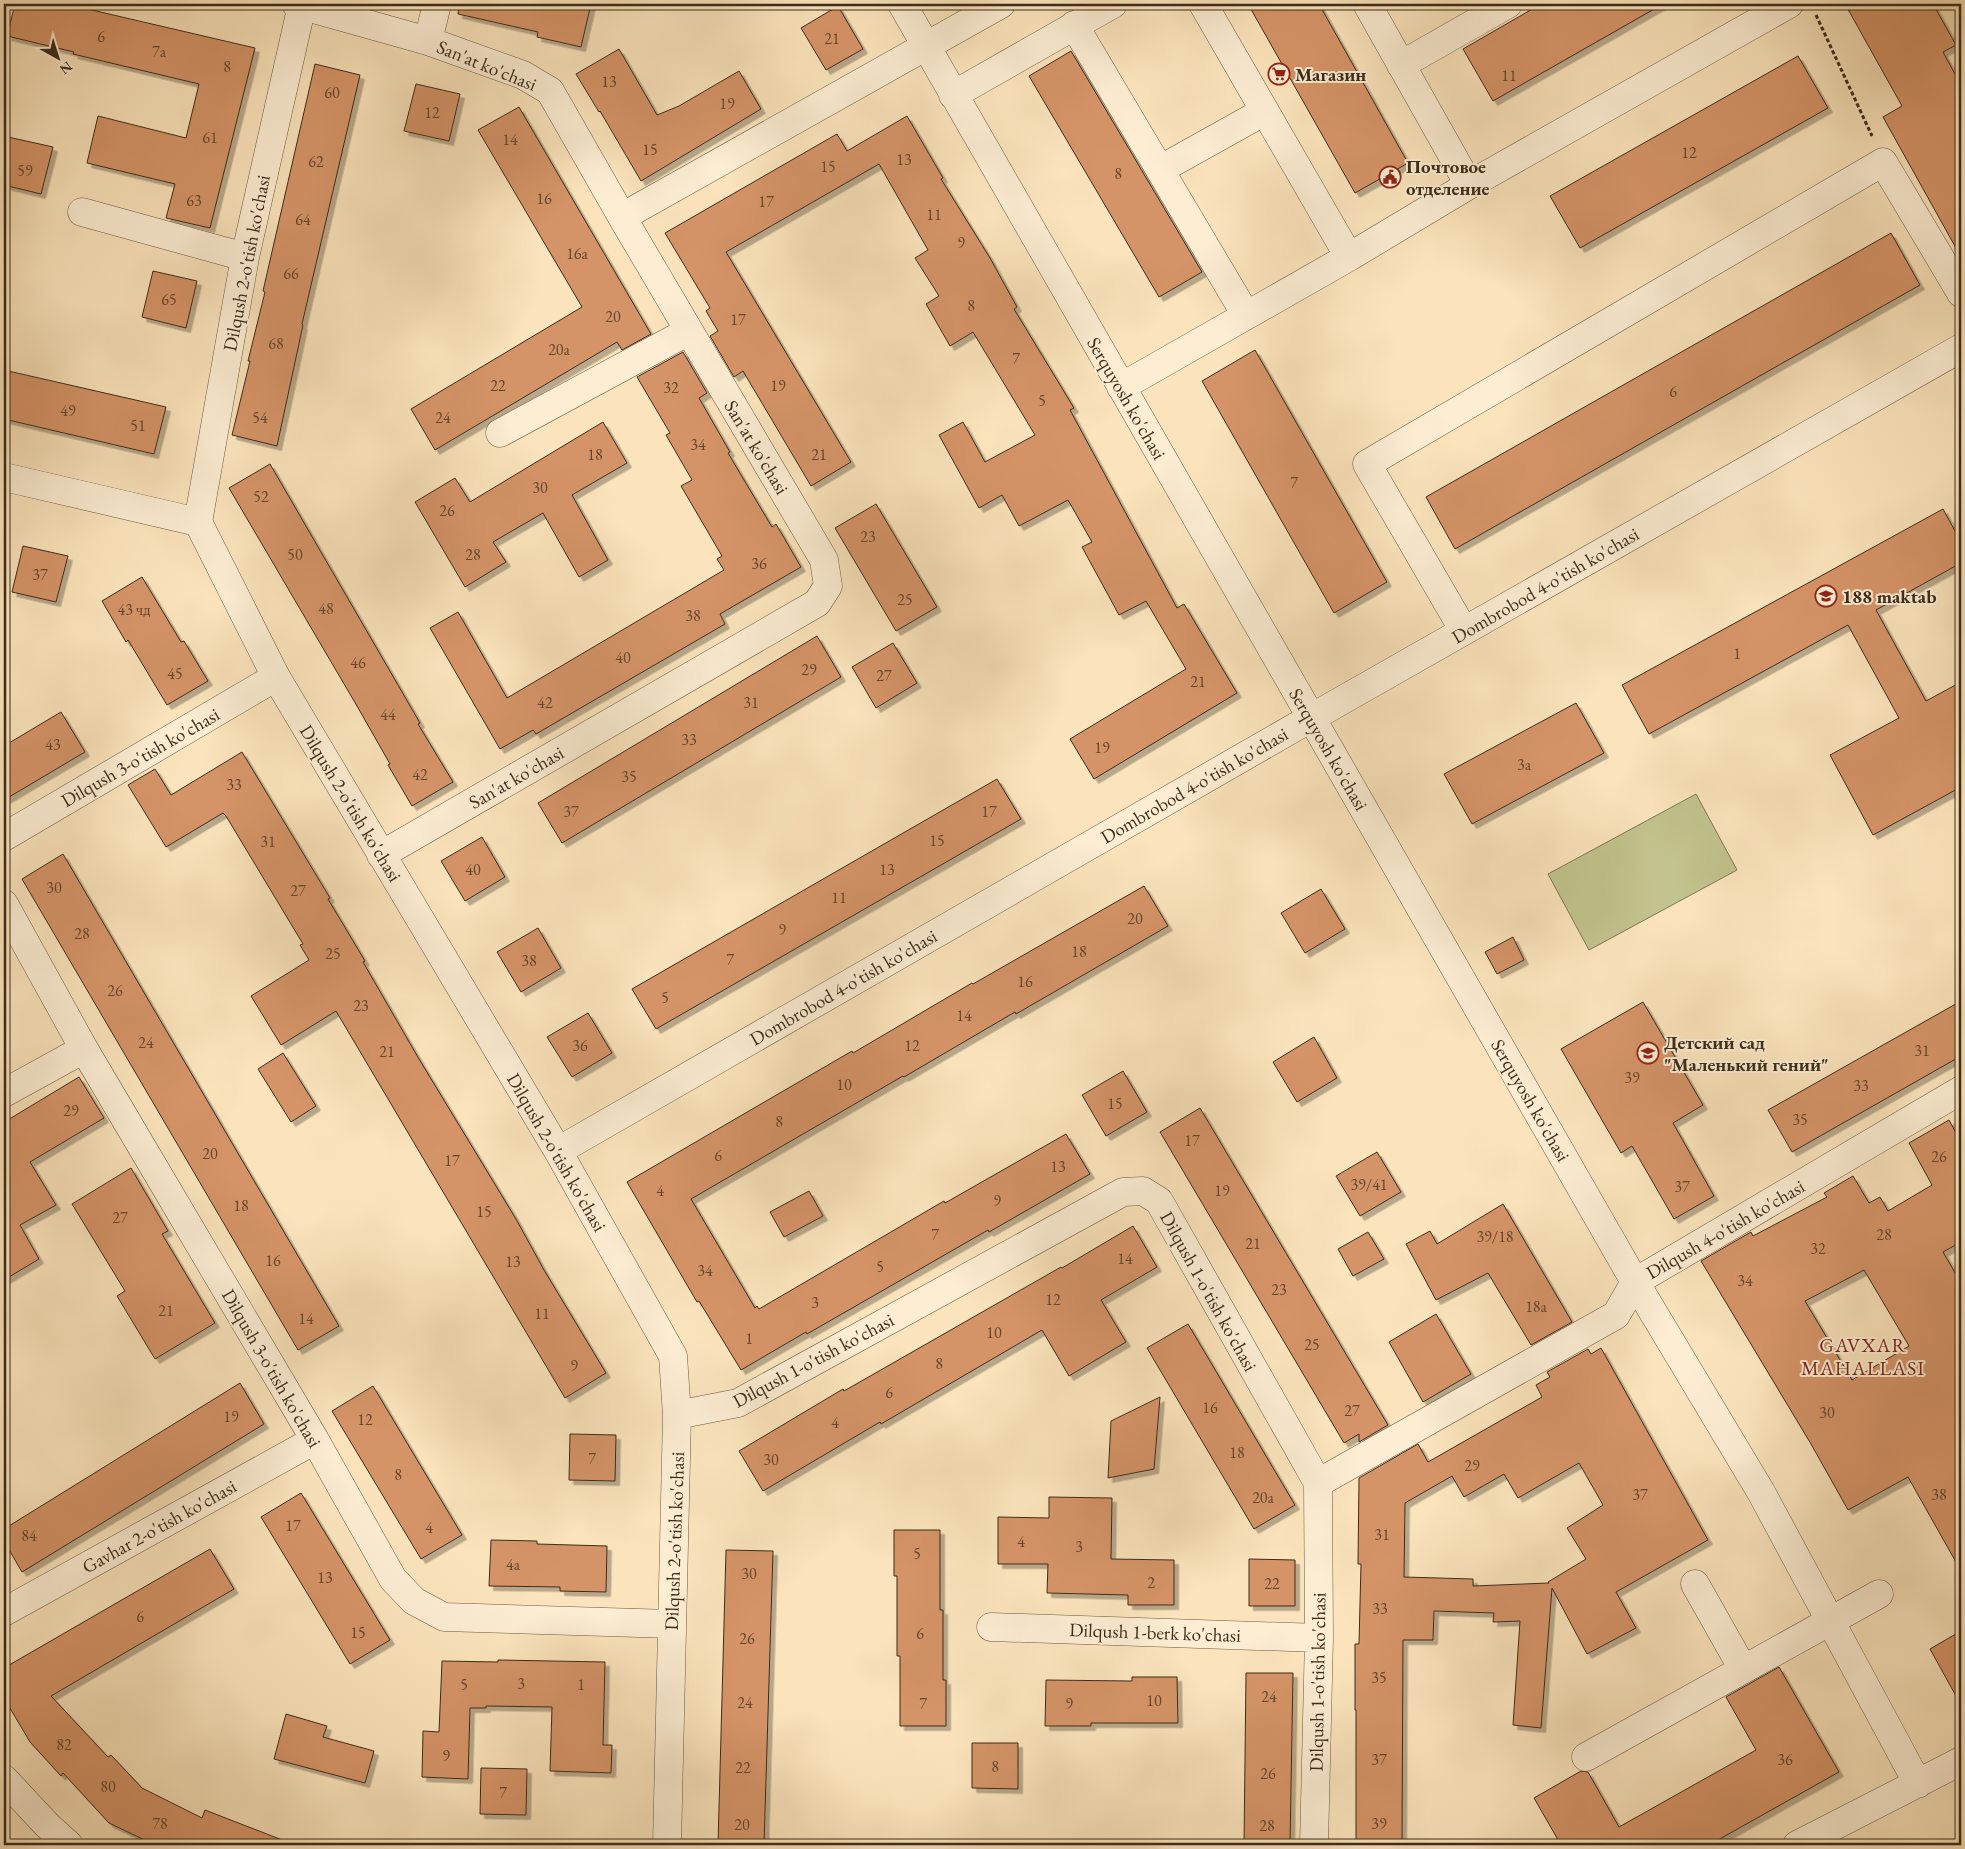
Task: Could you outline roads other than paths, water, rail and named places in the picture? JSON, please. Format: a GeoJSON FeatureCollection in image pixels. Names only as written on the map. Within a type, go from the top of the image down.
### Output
{"type":"FeatureCollection","features":[{"type":"Feature","properties":{"kind":"street","name":"San'at ko'chasi"},"geometry":{"type":"LineString","coordinates":[[299,4],[428,41],[522,75],[550,91],[622,218],[824,560],[828,586],[817,603],[381,855]]}},
{"type":"Feature","properties":{"kind":"street","name":"Dilqush 2-o'tish ko'chasi"},"geometry":{"type":"LineString","coordinates":[[299,4],[245,257],[198,522],[276,678],[558,1151],[674,1356],[677,1416],[667,1845]]}},
{"type":"Feature","properties":{"kind":"street"},"geometry":{"type":"LineString","coordinates":[[428,41],[437,4]]}},
{"type":"Feature","properties":{"kind":"street","name":"Serquyosh ko'chasi"},"geometry":{"type":"LineString","coordinates":[[902,4],[1635,1282],[1761,1492],[1918,1784]]}},
{"type":"Feature","properties":{"kind":"street"},"geometry":{"type":"LineString","coordinates":[[622,218],[1002,4]]}},
{"type":"Feature","properties":{"kind":"street"},"geometry":{"type":"LineString","coordinates":[[953,95],[1113,4]]}},
{"type":"Feature","properties":{"kind":"street"},"geometry":{"type":"LineString","coordinates":[[1203,4],[1349,257]]}},
{"type":"Feature","properties":{"kind":"street"},"geometry":{"type":"LineString","coordinates":[[1366,4],[1469,185]]}},
{"type":"Feature","properties":{"kind":"street"},"geometry":{"type":"LineString","coordinates":[[1401,65],[1508,4]]}},
{"type":"Feature","properties":{"kind":"street"},"geometry":{"type":"LineString","coordinates":[[1122,387],[1349,257],[1469,185],[1789,4]]}},
{"type":"Feature","properties":{"kind":"street"},"geometry":{"type":"LineString","coordinates":[[1074,26],[1161,169],[1246,315]]}},
{"type":"Feature","properties":{"kind":"street"},"geometry":{"type":"LineString","coordinates":[[1161,169],[1265,111]]}},
{"type":"Feature","properties":{"kind":"street"},"geometry":{"type":"LineString","coordinates":[[1464,630],[1367,464],[1883,162],[1961,293]]}},
{"type":"Feature","properties":{"kind":"street"},"geometry":{"type":"LineString","coordinates":[[82,212],[245,257]]}},
{"type":"Feature","properties":{"kind":"street"},"geometry":{"type":"LineString","coordinates":[[500,434],[689,331]]}},
{"type":"Feature","properties":{"kind":"street","name":"Dombrobod 4-o'tish ko'chasi"},"geometry":{"type":"LineString","coordinates":[[558,1151],[1464,630],[1961,348]]}},
{"type":"Feature","properties":{"kind":"street"},"geometry":{"type":"LineString","coordinates":[[4,477],[198,522]]}},
{"type":"Feature","properties":{"kind":"street","name":"Dilqush 3-o'tish ko'chasi"},"geometry":{"type":"LineString","coordinates":[[4,837],[276,678]]}},
{"type":"Feature","properties":{"kind":"street","name":"Dilqush 3-o'tish ko'chasi"},"geometry":{"type":"LineString","coordinates":[[4,904],[84,1049],[315,1440],[393,1579],[414,1601],[444,1617],[671,1624]]}},
{"type":"Feature","properties":{"kind":"street"},"geometry":{"type":"LineString","coordinates":[[4,1093],[84,1049]]}},
{"type":"Feature","properties":{"kind":"street","name":"Dilqush 4-o'tish ko'chasi"},"geometry":{"type":"LineString","coordinates":[[1318,1483],[1616,1316],[1635,1282],[1961,1090]]}},
{"type":"Feature","properties":{"kind":"street","name":"Dilqush 1-o'tish ko'chasi"},"geometry":{"type":"LineString","coordinates":[[677,1416],[738,1403],[1123,1192],[1144,1191],[1159,1202],[1318,1483],[1319,1638],[1314,1845]]}},
{"type":"Feature","properties":{"kind":"street","name":"Gavhar 2-o'tish ko'chasi"},"geometry":{"type":"LineString","coordinates":[[4,1612],[315,1440]]}},
{"type":"Feature","properties":{"kind":"street"},"geometry":{"type":"LineString","coordinates":[[1695,1584],[1743,1669]]}},
{"type":"Feature","properties":{"kind":"street"},"geometry":{"type":"LineString","coordinates":[[1586,1757],[1879,1594]]}},
{"type":"Feature","properties":{"kind":"street","name":"Dilqush 1-berk ko'chasi"},"geometry":{"type":"LineString","coordinates":[[991,1627],[1319,1638]]}},
{"type":"Feature","properties":{"kind":"street"},"geometry":{"type":"LineString","coordinates":[[1797,1845],[1961,1761]]}},
{"type":"Feature","properties":{"kind":"street"},"geometry":{"type":"LineString","coordinates":[[4,1779],[47,1825],[69,1845]]}},
{"type":"Feature","properties":{"kind":"place","name":"Магазин"},"geometry":{"type":"Point","coordinates":[1279,74]}},
{"type":"Feature","properties":{"kind":"place","name":"Почтовое отделение"},"geometry":{"type":"Point","coordinates":[1390,177]}},
{"type":"Feature","properties":{"kind":"place","name":"188 maktab"},"geometry":{"type":"Point","coordinates":[1826,596]}},
{"type":"Feature","properties":{"kind":"place","name":"Детский сад \"Маленький гений\""},"geometry":{"type":"Point","coordinates":[1648,1053]}},
{"type":"Feature","properties":{"kind":"district","name":"GAVXAR MAHALLASI"},"geometry":{"type":"Point","coordinates":[1863,1356]}}]}
